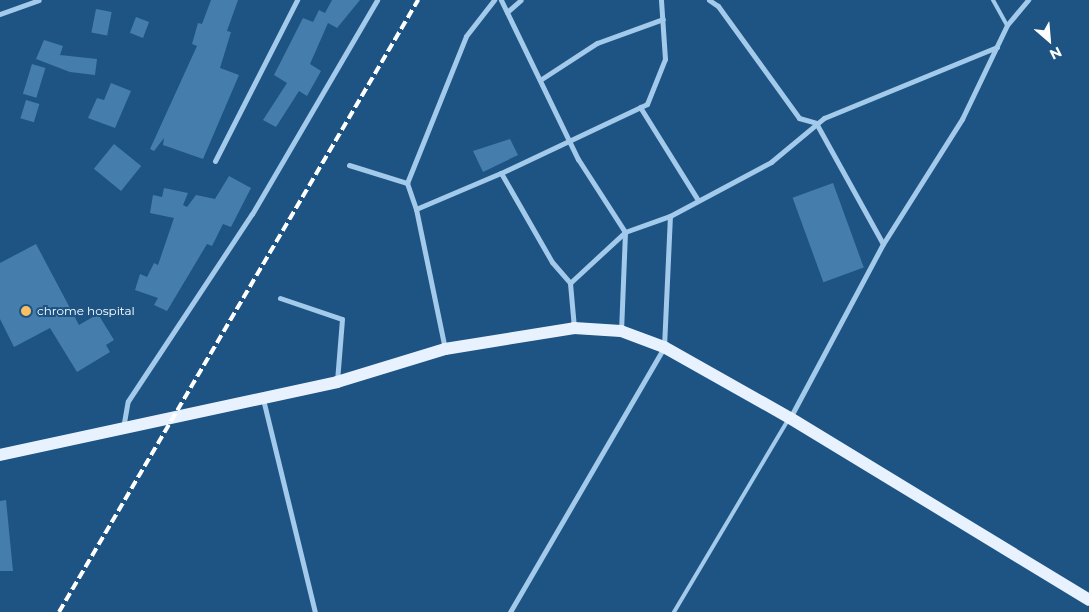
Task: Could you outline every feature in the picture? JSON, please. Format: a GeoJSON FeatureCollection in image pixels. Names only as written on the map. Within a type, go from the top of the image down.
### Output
{"type":"FeatureCollection","features":[{"type":"Feature","properties":{"kind":"main road"},"geometry":{"type":"LineString","coordinates":[[0,455],[337,382],[445,349],[574,328],[621,331],[664,347],[790,418],[1089,600]]}},
{"type":"Feature","properties":{"kind":"street"},"geometry":{"type":"LineString","coordinates":[[0,14],[39,0]]}},
{"type":"Feature","properties":{"kind":"street"},"geometry":{"type":"LineString","coordinates":[[215,162],[297,0]]}},
{"type":"Feature","properties":{"kind":"street"},"geometry":{"type":"LineString","coordinates":[[123,429],[128,401],[252,214],[377,0]]}},
{"type":"Feature","properties":{"kind":"street"},"geometry":{"type":"LineString","coordinates":[[445,349],[416,209],[407,183],[466,36],[494,0]]}},
{"type":"Feature","properties":{"kind":"street"},"geometry":{"type":"LineString","coordinates":[[501,0],[570,141],[625,232],[621,331]]}},
{"type":"Feature","properties":{"kind":"street"},"geometry":{"type":"LineString","coordinates":[[507,12],[521,0]]}},
{"type":"Feature","properties":{"kind":"street"},"geometry":{"type":"LineString","coordinates":[[416,209],[501,173],[647,104],[665,59],[661,0]]}},
{"type":"Feature","properties":{"kind":"street"},"geometry":{"type":"LineString","coordinates":[[709,0],[718,6],[799,118],[816,123],[884,244]]}},
{"type":"Feature","properties":{"kind":"street"},"geometry":{"type":"LineString","coordinates":[[790,418],[884,244],[962,119],[1007,25],[1028,0]]}},
{"type":"Feature","properties":{"kind":"street"},"geometry":{"type":"LineString","coordinates":[[540,80],[597,43],[663,19]]}},
{"type":"Feature","properties":{"kind":"street"},"geometry":{"type":"LineString","coordinates":[[570,283],[625,232],[670,216],[771,162],[816,123],[997,47]]}},
{"type":"Feature","properties":{"kind":"street"},"geometry":{"type":"LineString","coordinates":[[640,107],[698,200]]}},
{"type":"Feature","properties":{"kind":"street"},"geometry":{"type":"LineString","coordinates":[[349,165],[407,183]]}},
{"type":"Feature","properties":{"kind":"street"},"geometry":{"type":"LineString","coordinates":[[501,173],[552,262],[570,283],[574,328]]}},
{"type":"Feature","properties":{"kind":"street"},"geometry":{"type":"LineString","coordinates":[[510,612],[664,347],[670,216]]}},
{"type":"Feature","properties":{"kind":"street"},"geometry":{"type":"LineString","coordinates":[[280,298],[342,319],[337,382]]}},
{"type":"Feature","properties":{"kind":"street"},"geometry":{"type":"LineString","coordinates":[[263,399],[315,612]]}},
{"type":"Feature","properties":{"kind":"lane"},"geometry":{"type":"LineString","coordinates":[[993,0],[1007,25]]}},
{"type":"Feature","properties":{"kind":"lane"},"geometry":{"type":"LineString","coordinates":[[674,612],[790,418]]}},
{"type":"Feature","properties":{"kind":"building"},"geometry":{"type":"Polygon","coordinates":[[[211,0],[238,0],[227,31],[231,32],[220,68],[239,75],[203,159],[163,145],[164,138],[154,151],[150,149],[197,46],[192,44],[198,23],[202,24],[211,0]]]}},
{"type":"Feature","properties":{"kind":"building"},"geometry":{"type":"Polygon","coordinates":[[[332,0],[360,0],[337,28],[328,23],[310,64],[321,71],[307,96],[299,91],[276,127],[263,120],[287,83],[274,75],[303,18],[313,22],[319,10],[325,13],[332,0]]]}},
{"type":"Feature","properties":{"kind":"building"},"geometry":{"type":"Polygon","coordinates":[[[96,9],[112,12],[107,36],[91,33],[96,9]]]}},
{"type":"Feature","properties":{"kind":"building"},"geometry":{"type":"Polygon","coordinates":[[[136,17],[149,22],[143,38],[130,33],[136,17]]]}},
{"type":"Feature","properties":{"kind":"building"},"geometry":{"type":"Polygon","coordinates":[[[44,40],[63,46],[60,55],[97,59],[95,75],[70,72],[36,59],[44,40]]]}},
{"type":"Feature","properties":{"kind":"building"},"geometry":{"type":"Polygon","coordinates":[[[32,64],[45,68],[36,98],[23,94],[32,64]]]}},
{"type":"Feature","properties":{"kind":"building"},"geometry":{"type":"Polygon","coordinates":[[[111,83],[131,91],[115,128],[88,118],[97,98],[104,100],[111,83]]]}},
{"type":"Feature","properties":{"kind":"building"},"geometry":{"type":"Polygon","coordinates":[[[26,100],[39,104],[34,122],[20,118],[26,100]]]}},
{"type":"Feature","properties":{"kind":"building"},"geometry":{"type":"Polygon","coordinates":[[[510,139],[518,155],[483,172],[473,151],[510,139]]]}},
{"type":"Feature","properties":{"kind":"building"},"geometry":{"type":"Polygon","coordinates":[[[114,144],[141,166],[121,191],[94,169],[114,144]]]}},
{"type":"Feature","properties":{"kind":"building"},"geometry":{"type":"Polygon","coordinates":[[[229,176],[251,188],[231,227],[223,224],[212,246],[207,244],[167,311],[154,305],[158,298],[135,290],[140,274],[147,277],[154,263],[158,265],[174,218],[150,213],[153,195],[162,197],[164,188],[188,193],[183,205],[187,207],[196,195],[215,199],[229,176]]]}},
{"type":"Feature","properties":{"kind":"building"},"geometry":{"type":"Polygon","coordinates":[[[833,183],[864,268],[823,282],[793,198],[833,183]]]}},
{"type":"Feature","properties":{"kind":"building"},"geometry":{"type":"Polygon","coordinates":[[[36,244],[79,325],[98,314],[114,340],[106,345],[110,352],[77,372],[50,328],[14,347],[0,319],[0,263],[36,244]]]}},
{"type":"Feature","properties":{"kind":"building"},"geometry":{"type":"Polygon","coordinates":[[[6,500],[13,571],[0,571],[0,501],[6,500]]]}},
{"type":"Feature","properties":{"kind":"railway"},"geometry":{"type":"LineString","coordinates":[[59,612],[418,0]]}},
{"type":"Feature","properties":{"kind":"place","name":"chrome hospital"},"geometry":{"type":"Point","coordinates":[26,311]}}]}
